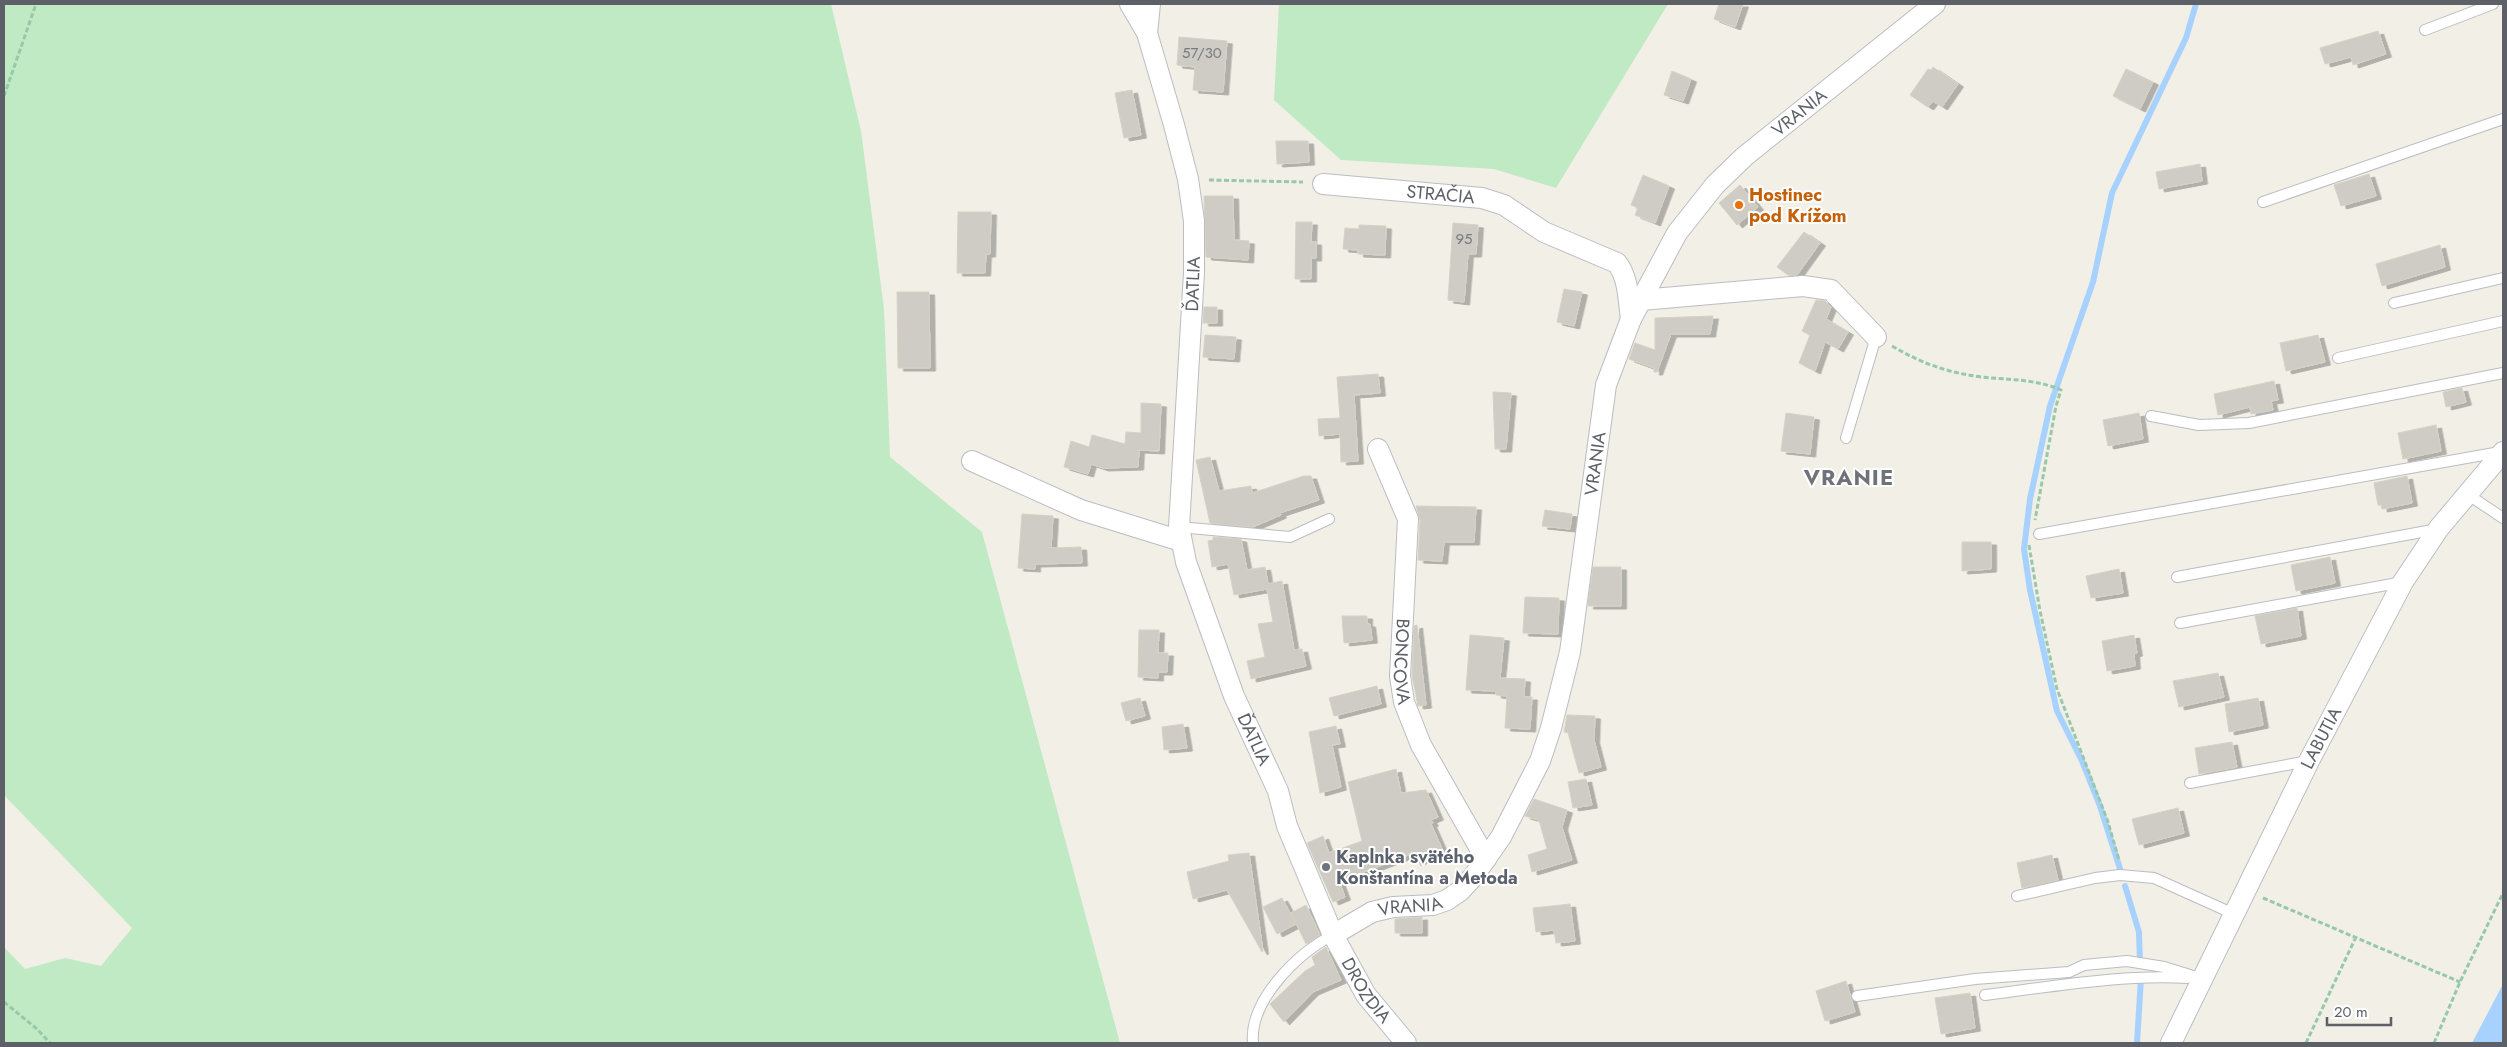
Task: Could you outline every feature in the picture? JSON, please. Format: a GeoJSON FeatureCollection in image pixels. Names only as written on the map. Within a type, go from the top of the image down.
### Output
{"type":"FeatureCollection","features":[{"type":"Feature","properties":{"kind":"street","name":"ĎATLIA"},"geometry":{"type":"LineString","coordinates":[[1130,4],[1147,33],[1188,179],[1194,221],[1194,273],[1180,534],[1186,562],[1234,696],[1278,791],[1286,826],[1333,935]]}},
{"type":"Feature","properties":{"kind":"street","name":"ĎATLIA"},"geometry":{"type":"LineString","coordinates":[[1147,33],[1150,4]]}},
{"type":"Feature","properties":{"kind":"street","name":"VRANIA"},"geometry":{"type":"LineString","coordinates":[[1333,935],[1372,912],[1393,907],[1433,905],[1448,900],[1467,884],[1501,837],[1540,761],[1560,694],[1570,652],[1606,385],[1631,319],[1677,233],[1715,185],[1745,156],[1935,4]]}},
{"type":"Feature","properties":{"kind":"street","name":"STRAČIA"},"geometry":{"type":"LineString","coordinates":[[1323,184],[1482,198],[1504,205],[1544,232],[1617,263],[1624,273],[1631,319]]}},
{"type":"Feature","properties":{"kind":"street"},"geometry":{"type":"LineString","coordinates":[[1641,300],[1802,286],[1831,290],[1876,337]]}},
{"type":"Feature","properties":{"kind":"street","name":"BONCOVA"},"geometry":{"type":"LineString","coordinates":[[1378,449],[1408,519],[1400,676],[1404,702],[1421,745],[1486,859]]}},
{"type":"Feature","properties":{"kind":"street","name":"LABUTIA"},"geometry":{"type":"LineString","coordinates":[[2171,1043],[2309,761],[2402,582],[2439,528],[2503,452]]}},
{"type":"Feature","properties":{"kind":"street"},"geometry":{"type":"LineString","coordinates":[[972,461],[1081,510],[1180,534]]}},
{"type":"Feature","properties":{"kind":"street","name":"DROZDIA"},"geometry":{"type":"LineString","coordinates":[[1333,935],[1366,995],[1406,1043]]}},
{"type":"Feature","properties":{"kind":"lane"},"geometry":{"type":"LineString","coordinates":[[2425,30],[2493,4]]}},
{"type":"Feature","properties":{"kind":"lane"},"geometry":{"type":"LineString","coordinates":[[2263,202],[2503,119]]}},
{"type":"Feature","properties":{"kind":"lane"},"geometry":{"type":"LineString","coordinates":[[2394,303],[2503,278]]}},
{"type":"Feature","properties":{"kind":"lane"},"geometry":{"type":"LineString","coordinates":[[2338,358],[2503,321]]}},
{"type":"Feature","properties":{"kind":"lane"},"geometry":{"type":"LineString","coordinates":[[1846,438],[1876,337]]}},
{"type":"Feature","properties":{"kind":"lane"},"geometry":{"type":"LineString","coordinates":[[2151,416],[2199,424],[2249,424],[2503,373]]}},
{"type":"Feature","properties":{"kind":"lane"},"geometry":{"type":"LineString","coordinates":[[2035,534],[2503,452]]}},
{"type":"Feature","properties":{"kind":"lane"},"geometry":{"type":"LineString","coordinates":[[2467,494],[2503,518]]}},
{"type":"Feature","properties":{"kind":"lane"},"geometry":{"type":"LineString","coordinates":[[1180,534],[1290,537],[1329,519]]}},
{"type":"Feature","properties":{"kind":"lane"},"geometry":{"type":"LineString","coordinates":[[2177,577],[2439,528]]}},
{"type":"Feature","properties":{"kind":"lane"},"geometry":{"type":"LineString","coordinates":[[2180,623],[2402,582]]}},
{"type":"Feature","properties":{"kind":"lane"},"geometry":{"type":"LineString","coordinates":[[2190,783],[2309,761]]}},
{"type":"Feature","properties":{"kind":"lane"},"geometry":{"type":"LineString","coordinates":[[2018,896],[2095,878],[2125,876],[2154,878],[2234,914]]}},
{"type":"Feature","properties":{"kind":"lane"},"geometry":{"type":"LineString","coordinates":[[1253,1043],[1260,1006],[1268,995],[1306,950],[1333,935]]}},
{"type":"Feature","properties":{"kind":"lane"},"geometry":{"type":"LineString","coordinates":[[1858,996],[1975,979],[2069,972],[2084,965],[2127,961],[2164,967],[2203,979]]}},
{"type":"Feature","properties":{"kind":"lane"},"geometry":{"type":"LineString","coordinates":[[1985,995],[2076,984],[2166,977],[2203,979]]}},
{"type":"Feature","properties":{"kind":"path"},"geometry":{"type":"LineString","coordinates":[[4,96],[36,4]]}},
{"type":"Feature","properties":{"kind":"path"},"geometry":{"type":"LineString","coordinates":[[1188,179],[1323,184]]}},
{"type":"Feature","properties":{"kind":"path"},"geometry":{"type":"LineString","coordinates":[[1876,337],[1930,366],[1950,372],[2031,382],[2061,390],[2040,483],[2035,534],[2029,546],[2057,689],[2108,822],[2125,876]]}},
{"type":"Feature","properties":{"kind":"path"},"geometry":{"type":"LineString","coordinates":[[2246,890],[2355,939],[2460,982]]}},
{"type":"Feature","properties":{"kind":"path"},"geometry":{"type":"LineString","coordinates":[[2434,1043],[2460,982],[2503,893]]}},
{"type":"Feature","properties":{"kind":"path"},"geometry":{"type":"LineString","coordinates":[[2306,1043],[2355,939]]}},
{"type":"Feature","properties":{"kind":"path"},"geometry":{"type":"LineString","coordinates":[[4,1002],[37,1029],[50,1043]]}},
{"type":"Feature","properties":{"kind":"green space"},"geometry":{"type":"Polygon","coordinates":[[[4,4],[831,4],[861,131],[884,309],[890,457],[982,532],[1120,1043],[4,1043],[4,947],[25,969],[65,958],[101,966],[132,928],[4,795],[4,4]]]}},
{"type":"Feature","properties":{"kind":"green space"},"geometry":{"type":"Polygon","coordinates":[[[1279,4],[1668,4],[1556,188],[1494,169],[1341,160],[1274,100],[1279,4]]]}},
{"type":"Feature","properties":{"kind":"water"},"geometry":{"type":"Polygon","coordinates":[[[2503,984],[2503,1043],[2472,1043],[2503,984]]]}},
{"type":"Feature","properties":{"kind":"building"},"geometry":{"type":"Polygon","coordinates":[[[1719,4],[1743,4],[1735,27],[1714,19],[1719,4]]]}},
{"type":"Feature","properties":{"kind":"building"},"geometry":{"type":"Polygon","coordinates":[[[2378,31],[2386,54],[2353,65],[2351,57],[2325,64],[2320,48],[2378,31]]]}},
{"type":"Feature","properties":{"kind":"building"},"geometry":{"type":"Polygon","coordinates":[[[1179,37],[1227,41],[1223,92],[1193,90],[1195,67],[1177,65],[1179,37]]]}},
{"type":"Feature","properties":{"kind":"building"},"geometry":{"type":"Polygon","coordinates":[[[1933,67],[1958,84],[1942,107],[1933,101],[1928,107],[1910,95],[1928,69],[1931,70],[1933,67]]]}},
{"type":"Feature","properties":{"kind":"building"},"geometry":{"type":"Polygon","coordinates":[[[2126,69],[2153,82],[2140,109],[2113,96],[2126,69]]]}},
{"type":"Feature","properties":{"kind":"building"},"geometry":{"type":"Polygon","coordinates":[[[1672,71],[1691,79],[1683,101],[1664,95],[1672,71]]]}},
{"type":"Feature","properties":{"kind":"building"},"geometry":{"type":"Polygon","coordinates":[[[1132,90],[1141,135],[1124,138],[1115,93],[1132,90]]]}},
{"type":"Feature","properties":{"kind":"building"},"geometry":{"type":"Polygon","coordinates":[[[1276,141],[1308,141],[1309,162],[1277,164],[1276,141]]]}},
{"type":"Feature","properties":{"kind":"building"},"geometry":{"type":"Polygon","coordinates":[[[2200,164],[2202,181],[2159,189],[2156,172],[2200,164]]]}},
{"type":"Feature","properties":{"kind":"building"},"geometry":{"type":"Polygon","coordinates":[[[2369,174],[2376,196],[2341,206],[2334,185],[2369,174]]]}},
{"type":"Feature","properties":{"kind":"building"},"geometry":{"type":"Polygon","coordinates":[[[1643,175],[1669,186],[1655,223],[1635,215],[1638,208],[1631,205],[1643,175]]]}},
{"type":"Feature","properties":{"kind":"building","name":"Hostinec pod Krížom"},"geometry":{"type":"Polygon","coordinates":[[[1740,185],[1758,207],[1737,225],[1719,203],[1740,185]]]}},
{"type":"Feature","properties":{"kind":"building"},"geometry":{"type":"Polygon","coordinates":[[[1204,196],[1233,196],[1234,240],[1249,241],[1248,260],[1206,257],[1204,196]]]}},
{"type":"Feature","properties":{"kind":"building"},"geometry":{"type":"Polygon","coordinates":[[[958,212],[991,212],[990,254],[986,254],[985,273],[957,273],[958,212]]]}},
{"type":"Feature","properties":{"kind":"building"},"geometry":{"type":"Polygon","coordinates":[[[1296,222],[1312,222],[1311,242],[1316,242],[1316,258],[1311,258],[1311,279],[1295,279],[1296,222]]]}},
{"type":"Feature","properties":{"kind":"building"},"geometry":{"type":"Polygon","coordinates":[[[1453,223],[1478,225],[1476,254],[1468,254],[1464,302],[1448,300],[1453,223]]]}},
{"type":"Feature","properties":{"kind":"building"},"geometry":{"type":"Polygon","coordinates":[[[1359,225],[1386,226],[1385,255],[1358,254],[1358,250],[1343,249],[1345,228],[1359,229],[1359,225]]]}},
{"type":"Feature","properties":{"kind":"building"},"geometry":{"type":"Polygon","coordinates":[[[1804,232],[1820,243],[1797,275],[1788,275],[1777,267],[1804,232]]]}},
{"type":"Feature","properties":{"kind":"building"},"geometry":{"type":"Polygon","coordinates":[[[2440,245],[2445,267],[2382,286],[2376,264],[2440,245]]]}},
{"type":"Feature","properties":{"kind":"building"},"geometry":{"type":"Polygon","coordinates":[[[1564,289],[1582,292],[1574,326],[1557,322],[1564,289]]]}},
{"type":"Feature","properties":{"kind":"building"},"geometry":{"type":"Polygon","coordinates":[[[897,292],[929,292],[930,368],[898,368],[897,292]]]}},
{"type":"Feature","properties":{"kind":"building"},"geometry":{"type":"Polygon","coordinates":[[[1816,300],[1825,301],[1831,307],[1826,319],[1848,332],[1838,349],[1825,342],[1815,371],[1799,363],[1810,335],[1802,331],[1816,300]]]}},
{"type":"Feature","properties":{"kind":"building"},"geometry":{"type":"Polygon","coordinates":[[[1204,307],[1217,307],[1217,323],[1203,323],[1204,307]]]}},
{"type":"Feature","properties":{"kind":"building"},"geometry":{"type":"Polygon","coordinates":[[[1713,316],[1710,334],[1671,334],[1657,372],[1654,372],[1654,368],[1629,359],[1635,343],[1655,350],[1655,318],[1713,316]]]}},
{"type":"Feature","properties":{"kind":"building"},"geometry":{"type":"Polygon","coordinates":[[[1205,335],[1236,337],[1234,359],[1203,357],[1205,335]]]}},
{"type":"Feature","properties":{"kind":"building"},"geometry":{"type":"Polygon","coordinates":[[[2318,335],[2325,362],[2286,371],[2280,343],[2318,335]]]}},
{"type":"Feature","properties":{"kind":"building"},"geometry":{"type":"Polygon","coordinates":[[[1378,374],[1380,393],[1354,395],[1358,461],[1341,462],[1340,434],[1319,436],[1318,419],[1340,418],[1337,377],[1378,374]]]}},
{"type":"Feature","properties":{"kind":"building"},"geometry":{"type":"Polygon","coordinates":[[[2274,381],[2278,400],[2271,401],[2273,410],[2251,414],[2250,407],[2218,415],[2214,394],[2274,381]]]}},
{"type":"Feature","properties":{"kind":"building"},"geometry":{"type":"Polygon","coordinates":[[[2462,388],[2466,402],[2446,407],[2443,392],[2462,388]]]}},
{"type":"Feature","properties":{"kind":"building"},"geometry":{"type":"Polygon","coordinates":[[[1493,392],[1511,393],[1506,449],[1495,449],[1493,392]]]}},
{"type":"Feature","properties":{"kind":"building"},"geometry":{"type":"Polygon","coordinates":[[[1141,403],[1161,404],[1159,451],[1139,450],[1138,467],[1103,468],[1091,464],[1088,474],[1064,467],[1071,441],[1089,447],[1092,435],[1125,444],[1126,432],[1141,433],[1141,403]]]}},
{"type":"Feature","properties":{"kind":"building"},"geometry":{"type":"Polygon","coordinates":[[[1786,413],[1814,417],[1810,454],[1781,451],[1786,413]]]}},
{"type":"Feature","properties":{"kind":"building"},"geometry":{"type":"Polygon","coordinates":[[[2139,413],[2143,439],[2108,446],[2103,420],[2139,413]]]}},
{"type":"Feature","properties":{"kind":"building"},"geometry":{"type":"Polygon","coordinates":[[[2436,425],[2441,451],[2403,459],[2398,433],[2436,425]]]}},
{"type":"Feature","properties":{"kind":"building"},"geometry":{"type":"Polygon","coordinates":[[[1210,457],[1219,491],[1251,486],[1252,493],[1304,476],[1311,476],[1319,500],[1280,513],[1281,515],[1253,527],[1210,523],[1196,460],[1210,457]]]}},
{"type":"Feature","properties":{"kind":"building"},"geometry":{"type":"Polygon","coordinates":[[[2407,476],[2412,503],[2382,509],[2381,505],[2378,505],[2374,483],[2407,476]]]}},
{"type":"Feature","properties":{"kind":"building"},"geometry":{"type":"Polygon","coordinates":[[[1416,506],[1476,507],[1474,542],[1444,542],[1442,561],[1418,560],[1420,520],[1416,506]]]}},
{"type":"Feature","properties":{"kind":"building"},"geometry":{"type":"Polygon","coordinates":[[[1545,510],[1572,514],[1570,529],[1542,526],[1545,510]]]}},
{"type":"Feature","properties":{"kind":"building"},"geometry":{"type":"Polygon","coordinates":[[[1022,514],[1053,516],[1051,548],[1081,547],[1082,563],[1035,564],[1035,569],[1018,568],[1022,514]]]}},
{"type":"Feature","properties":{"kind":"building"},"geometry":{"type":"Polygon","coordinates":[[[1213,537],[1241,539],[1247,570],[1265,567],[1268,584],[1282,581],[1294,650],[1302,649],[1306,666],[1251,679],[1247,661],[1265,657],[1258,624],[1273,622],[1267,589],[1234,595],[1228,564],[1212,567],[1208,541],[1213,540],[1213,537]]]}},
{"type":"Feature","properties":{"kind":"building"},"geometry":{"type":"Polygon","coordinates":[[[1962,542],[1991,542],[1991,569],[1962,571],[1962,542]]]}},
{"type":"Feature","properties":{"kind":"building"},"geometry":{"type":"Polygon","coordinates":[[[2330,557],[2335,583],[2296,591],[2291,565],[2330,557]]]}},
{"type":"Feature","properties":{"kind":"building"},"geometry":{"type":"Polygon","coordinates":[[[1593,567],[1621,567],[1621,606],[1588,606],[1593,567]]]}},
{"type":"Feature","properties":{"kind":"building"},"geometry":{"type":"Polygon","coordinates":[[[2119,569],[2123,593],[2091,598],[2086,576],[2119,569]]]}},
{"type":"Feature","properties":{"kind":"building"},"geometry":{"type":"Polygon","coordinates":[[[1525,597],[1559,598],[1558,634],[1523,633],[1525,597]]]}},
{"type":"Feature","properties":{"kind":"building"},"geometry":{"type":"Polygon","coordinates":[[[2297,608],[2301,636],[2261,644],[2255,616],[2297,608]]]}},
{"type":"Feature","properties":{"kind":"building"},"geometry":{"type":"Polygon","coordinates":[[[1342,616],[1367,616],[1367,624],[1370,624],[1372,640],[1344,643],[1342,616]]]}},
{"type":"Feature","properties":{"kind":"building"},"geometry":{"type":"Polygon","coordinates":[[[1417,625],[1426,705],[1418,706],[1412,675],[1414,626],[1417,625]]]}},
{"type":"Feature","properties":{"kind":"building"},"geometry":{"type":"Polygon","coordinates":[[[1139,630],[1159,630],[1158,653],[1168,653],[1167,672],[1158,672],[1158,678],[1138,677],[1139,630]]]}},
{"type":"Feature","properties":{"kind":"building"},"geometry":{"type":"Polygon","coordinates":[[[1470,635],[1504,638],[1500,678],[1525,679],[1524,697],[1532,697],[1530,729],[1505,728],[1507,696],[1496,695],[1496,691],[1466,690],[1470,635]]]}},
{"type":"Feature","properties":{"kind":"building"},"geometry":{"type":"Polygon","coordinates":[[[2134,635],[2137,653],[2134,654],[2135,666],[2107,671],[2102,641],[2134,635]]]}},
{"type":"Feature","properties":{"kind":"building"},"geometry":{"type":"Polygon","coordinates":[[[2218,673],[2224,697],[2179,707],[2173,681],[2218,673]]]}},
{"type":"Feature","properties":{"kind":"building"},"geometry":{"type":"Polygon","coordinates":[[[1377,686],[1381,704],[1334,716],[1329,698],[1377,686]]]}},
{"type":"Feature","properties":{"kind":"building"},"geometry":{"type":"Polygon","coordinates":[[[1140,698],[1145,716],[1126,721],[1121,703],[1140,698]]]}},
{"type":"Feature","properties":{"kind":"building"},"geometry":{"type":"Polygon","coordinates":[[[2258,698],[2263,725],[2229,732],[2225,704],[2258,698]]]}},
{"type":"Feature","properties":{"kind":"building"},"geometry":{"type":"Polygon","coordinates":[[[1567,715],[1595,716],[1594,740],[1601,767],[1579,773],[1568,733],[1564,732],[1567,715]]]}},
{"type":"Feature","properties":{"kind":"building"},"geometry":{"type":"Polygon","coordinates":[[[1183,724],[1187,748],[1164,750],[1162,727],[1183,724]]]}},
{"type":"Feature","properties":{"kind":"building"},"geometry":{"type":"Polygon","coordinates":[[[1336,726],[1340,744],[1332,745],[1341,787],[1320,793],[1309,732],[1336,726]]]}},
{"type":"Feature","properties":{"kind":"building"},"geometry":{"type":"Polygon","coordinates":[[[2232,742],[2237,767],[2199,774],[2195,748],[2232,742]]]}},
{"type":"Feature","properties":{"kind":"building"},"geometry":{"type":"Polygon","coordinates":[[[1396,769],[1401,793],[1426,790],[1438,817],[1431,820],[1433,823],[1431,824],[1443,851],[1416,863],[1411,854],[1351,877],[1349,873],[1338,878],[1345,897],[1333,902],[1307,843],[1323,836],[1329,853],[1362,841],[1348,782],[1396,769]]]}},
{"type":"Feature","properties":{"kind":"building"},"geometry":{"type":"Polygon","coordinates":[[[1586,779],[1592,805],[1573,808],[1568,782],[1586,779]]]}},
{"type":"Feature","properties":{"kind":"building"},"geometry":{"type":"Polygon","coordinates":[[[1534,799],[1567,810],[1562,827],[1572,860],[1532,872],[1528,855],[1547,849],[1539,820],[1525,816],[1534,799]]]}},
{"type":"Feature","properties":{"kind":"building"},"geometry":{"type":"Polygon","coordinates":[[[2178,808],[2184,833],[2139,845],[2132,819],[2178,808]]]}},
{"type":"Feature","properties":{"kind":"building"},"geometry":{"type":"Polygon","coordinates":[[[1249,853],[1262,952],[1227,890],[1193,899],[1187,872],[1229,861],[1228,855],[1249,853]]]}},
{"type":"Feature","properties":{"kind":"building"},"geometry":{"type":"Polygon","coordinates":[[[2052,855],[2058,880],[2022,888],[2017,863],[2052,855]]]}},
{"type":"Feature","properties":{"kind":"building"},"geometry":{"type":"Polygon","coordinates":[[[1282,898],[1296,924],[1277,934],[1263,907],[1282,898]]]}},
{"type":"Feature","properties":{"kind":"building"},"geometry":{"type":"Polygon","coordinates":[[[1570,904],[1575,941],[1556,943],[1554,930],[1536,932],[1533,908],[1570,904]]]}},
{"type":"Feature","properties":{"kind":"building"},"geometry":{"type":"Polygon","coordinates":[[[1306,905],[1320,935],[1306,944],[1291,913],[1306,905]]]}},
{"type":"Feature","properties":{"kind":"building"},"geometry":{"type":"Polygon","coordinates":[[[1422,917],[1422,933],[1395,933],[1395,919],[1422,917]]]}},
{"type":"Feature","properties":{"kind":"building"},"geometry":{"type":"Polygon","coordinates":[[[1326,947],[1341,980],[1313,992],[1284,1022],[1270,1004],[1305,971],[1315,965],[1312,957],[1326,947]]]}},
{"type":"Feature","properties":{"kind":"building"},"geometry":{"type":"Polygon","coordinates":[[[1846,981],[1855,1012],[1825,1021],[1816,991],[1846,981]]]}},
{"type":"Feature","properties":{"kind":"building"},"geometry":{"type":"Polygon","coordinates":[[[1970,993],[1975,1028],[1941,1034],[1935,998],[1970,993]]]}},
{"type":"Feature","properties":{"kind":"waterway"},"geometry":{"type":"LineString","coordinates":[[2122,875],[2100,806],[2082,761],[2057,711],[2030,590],[2024,549],[2030,499],[2050,406],[2093,282],[2112,193],[2186,38],[2196,4]]}},
{"type":"Feature","properties":{"kind":"waterway"},"geometry":{"type":"LineString","coordinates":[[2125,886],[2139,932],[2140,963]]}},
{"type":"Feature","properties":{"kind":"waterway"},"geometry":{"type":"LineString","coordinates":[[2137,1043],[2141,978]]}},
{"type":"Feature","properties":{"kind":"place","name":"Hostinec pod Krížom"},"geometry":{"type":"Point","coordinates":[1739,205]}},
{"type":"Feature","properties":{"kind":"place","name":"Kaplnka svätého Konštantína a Metoda"},"geometry":{"type":"Point","coordinates":[1326,867]}},
{"type":"Feature","properties":{"kind":"district","name":"VRANIE"},"geometry":{"type":"Point","coordinates":[1849,477]}}]}
